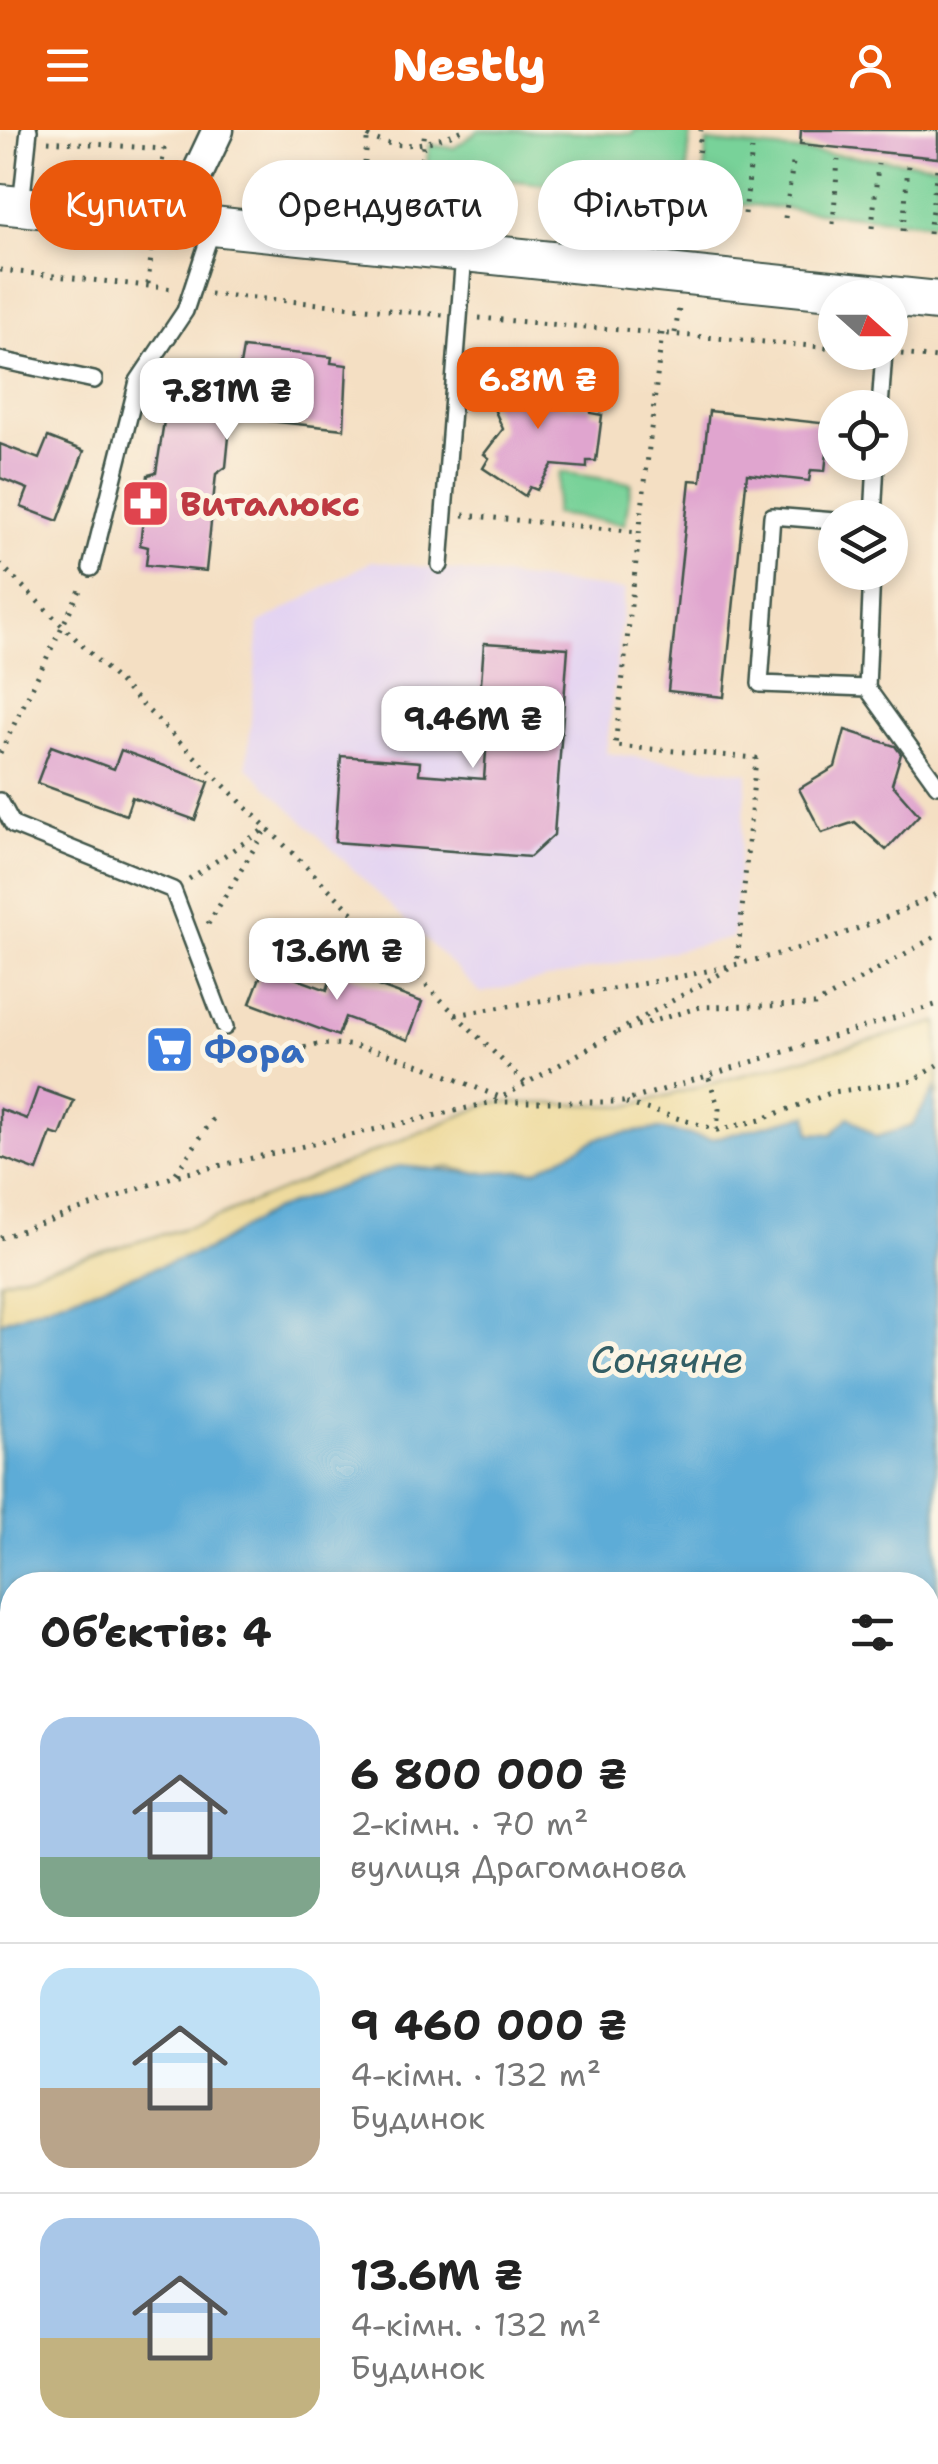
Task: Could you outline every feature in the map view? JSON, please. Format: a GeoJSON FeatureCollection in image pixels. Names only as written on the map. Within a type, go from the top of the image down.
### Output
{"type":"FeatureCollection","features":[{"type":"Feature","properties":{"kind":"street"},"geometry":{"type":"LineString","coordinates":[[200,160],[218,130]]}},
{"type":"Feature","properties":{"kind":"street"},"geometry":{"type":"LineString","coordinates":[[222,227],[818,297]]}},
{"type":"Feature","properties":{"kind":"street"},"geometry":{"type":"LineString","coordinates":[[908,304],[938,301]]}},
{"type":"Feature","properties":{"kind":"lane"},"geometry":{"type":"LineString","coordinates":[[10,205],[28,135]]}},
{"type":"Feature","properties":{"kind":"lane"},"geometry":{"type":"LineString","coordinates":[[91,568],[138,381],[194,292],[207,250]]}},
{"type":"Feature","properties":{"kind":"lane"},"geometry":{"type":"LineString","coordinates":[[440,565],[464,254]]}},
{"type":"Feature","properties":{"kind":"lane"},"geometry":{"type":"LineString","coordinates":[[0,360],[94,380]]}},
{"type":"Feature","properties":{"kind":"lane"},"geometry":{"type":"LineString","coordinates":[[818,520],[772,516],[760,684],[867,688]]}},
{"type":"Feature","properties":{"kind":"lane"},"geometry":{"type":"LineString","coordinates":[[871,590],[867,688],[937,785]]}},
{"type":"Feature","properties":{"kind":"lane"},"geometry":{"type":"LineString","coordinates":[[0,800],[12,825],[173,890],[225,1028]]}},
{"type":"Feature","properties":{"kind":"path"},"geometry":{"type":"LineString","coordinates":[[360,130],[400,146],[423,144],[463,130]]}},
{"type":"Feature","properties":{"kind":"path"},"geometry":{"type":"LineString","coordinates":[[421,160],[424,130]]}},
{"type":"Feature","properties":{"kind":"path"},"geometry":{"type":"LineString","coordinates":[[698,160],[701,130]]}},
{"type":"Feature","properties":{"kind":"path"},"geometry":{"type":"LineString","coordinates":[[365,160],[367,133]]}},
{"type":"Feature","properties":{"kind":"path"},"geometry":{"type":"LineString","coordinates":[[28,135],[164,150],[164,160]]}},
{"type":"Feature","properties":{"kind":"path"},"geometry":{"type":"LineString","coordinates":[[744,214],[752,149]]}},
{"type":"Feature","properties":{"kind":"path"},"geometry":{"type":"LineString","coordinates":[[785,218],[794,156]]}},
{"type":"Feature","properties":{"kind":"path"},"geometry":{"type":"LineString","coordinates":[[833,224],[838,160]]}},
{"type":"Feature","properties":{"kind":"path"},"geometry":{"type":"LineString","coordinates":[[872,228],[878,164]]}},
{"type":"Feature","properties":{"kind":"path"},"geometry":{"type":"LineString","coordinates":[[903,231],[908,165]]}},
{"type":"Feature","properties":{"kind":"path"},"geometry":{"type":"LineString","coordinates":[[929,234],[937,168]]}},
{"type":"Feature","properties":{"kind":"path"},"geometry":{"type":"LineString","coordinates":[[148,284],[157,250]]}},
{"type":"Feature","properties":{"kind":"path"},"geometry":{"type":"LineString","coordinates":[[0,270],[194,292],[818,347]]}},
{"type":"Feature","properties":{"kind":"path"},"geometry":{"type":"LineString","coordinates":[[662,333],[615,746],[756,758],[737,964]]}},
{"type":"Feature","properties":{"kind":"path"},"geometry":{"type":"LineString","coordinates":[[908,355],[938,358]]}},
{"type":"Feature","properties":{"kind":"path"},"geometry":{"type":"LineString","coordinates":[[445,514],[640,532]]}},
{"type":"Feature","properties":{"kind":"path"},"geometry":{"type":"LineString","coordinates":[[0,564],[526,1084]]}},
{"type":"Feature","properties":{"kind":"path"},"geometry":{"type":"LineString","coordinates":[[0,752],[91,568]]}},
{"type":"Feature","properties":{"kind":"path"},"geometry":{"type":"LineString","coordinates":[[173,890],[266,829]]}},
{"type":"Feature","properties":{"kind":"path"},"geometry":{"type":"LineString","coordinates":[[195,945],[266,829]]}},
{"type":"Feature","properties":{"kind":"path"},"geometry":{"type":"LineString","coordinates":[[456,1014],[737,964],[896,915],[938,893]]}},
{"type":"Feature","properties":{"kind":"path"},"geometry":{"type":"LineString","coordinates":[[617,1032],[700,1007],[816,1005],[938,934]]}},
{"type":"Feature","properties":{"kind":"path"},"geometry":{"type":"LineString","coordinates":[[0,1238],[174,1176],[492,1102],[737,964]]}},
{"type":"Feature","properties":{"kind":"path"},"geometry":{"type":"LineString","coordinates":[[492,1102],[623,1102],[938,1004]]}},
{"type":"Feature","properties":{"kind":"path"},"geometry":{"type":"LineString","coordinates":[[295,1052],[310,1044],[347,1042],[501,1098]]}},
{"type":"Feature","properties":{"kind":"path"},"geometry":{"type":"LineString","coordinates":[[623,1102],[717,1130],[760,1120],[833,1092],[913,1081],[938,1065]]}},
{"type":"Feature","properties":{"kind":"path"},"geometry":{"type":"LineString","coordinates":[[709,1078],[719,1108],[717,1130]]}},
{"type":"Feature","properties":{"kind":"path"},"geometry":{"type":"LineString","coordinates":[[174,1176],[215,1116]]}},
{"type":"Feature","properties":{"kind":"shaded area"},"geometry":{"type":"Polygon","coordinates":[[[372,561],[625,590],[606,753],[748,773],[732,938],[481,993],[247,767],[259,624],[372,561]]]}},
{"type":"Feature","properties":{"kind":"green space"},"geometry":{"type":"Polygon","coordinates":[[[479,130],[633,134],[634,130],[691,130],[688,160],[538,160],[538,183],[518,181],[518,160],[427,160],[429,145],[454,148],[479,130]]]}},
{"type":"Feature","properties":{"kind":"green space"},"geometry":{"type":"Polygon","coordinates":[[[707,142],[938,165],[938,224],[743,204],[743,160],[705,160],[707,142]]]}},
{"type":"Feature","properties":{"kind":"green space"},"geometry":{"type":"Polygon","coordinates":[[[560,472],[631,483],[625,524],[554,514],[560,472]]]}},
{"type":"Feature","properties":{"kind":"sand"},"geometry":{"type":"Polygon","coordinates":[[[938,1022],[938,1096],[935,1089],[912,1126],[876,1137],[810,1133],[808,1115],[711,1139],[659,1129],[603,1136],[537,1170],[475,1173],[449,1167],[357,1183],[273,1210],[209,1249],[0,1322],[0,1281],[203,1223],[493,1102],[629,1106],[938,1022]]]}},
{"type":"Feature","properties":{"kind":"water","name":"Сонячне"},"geometry":{"type":"Polygon","coordinates":[[[935,1088],[937,1572],[0,1572],[0,1322],[209,1249],[273,1210],[399,1166],[475,1173],[537,1170],[603,1136],[659,1129],[711,1139],[808,1115],[810,1133],[832,1134],[849,1117],[876,1137],[912,1126],[935,1088]]]}},
{"type":"Feature","properties":{"kind":"building"},"geometry":{"type":"Polygon","coordinates":[[[801,130],[938,130],[938,158],[800,144],[801,130]]]}},
{"type":"Feature","properties":{"kind":"building"},"geometry":{"type":"Polygon","coordinates":[[[243,348],[332,357],[331,363],[347,365],[344,429],[231,417],[226,467],[216,474],[206,571],[146,565],[148,547],[140,545],[148,475],[156,473],[168,395],[196,396],[199,383],[227,383],[227,371],[239,371],[243,348]]]}},
{"type":"Feature","properties":{"kind":"building"},"geometry":{"type":"Polygon","coordinates":[[[537,366],[541,377],[547,376],[559,405],[591,407],[591,413],[602,415],[596,461],[587,461],[587,468],[552,465],[537,490],[530,487],[525,496],[483,468],[489,458],[484,454],[503,429],[491,402],[496,397],[491,387],[537,366]]]}},
{"type":"Feature","properties":{"kind":"building"},"geometry":{"type":"Polygon","coordinates":[[[709,411],[818,423],[818,470],[811,470],[809,481],[747,474],[724,697],[668,691],[690,480],[701,481],[709,411]]]}},
{"type":"Feature","properties":{"kind":"building"},"geometry":{"type":"Polygon","coordinates":[[[48,437],[84,451],[58,521],[21,507],[28,489],[0,478],[0,444],[39,459],[48,437]]]}},
{"type":"Feature","properties":{"kind":"building"},"geometry":{"type":"Polygon","coordinates":[[[484,643],[568,648],[554,835],[530,857],[335,842],[341,756],[420,762],[419,774],[484,779],[488,723],[478,723],[484,643]]]}},
{"type":"Feature","properties":{"kind":"building"},"geometry":{"type":"Polygon","coordinates":[[[845,730],[895,746],[901,754],[892,784],[919,815],[886,850],[855,822],[822,833],[799,789],[835,767],[845,730]]]}},
{"type":"Feature","properties":{"kind":"building"},"geometry":{"type":"Polygon","coordinates":[[[51,746],[114,769],[121,750],[209,782],[195,820],[132,797],[126,815],[37,783],[51,746]]]}},
{"type":"Feature","properties":{"kind":"building"},"geometry":{"type":"Polygon","coordinates":[[[264,967],[327,990],[334,970],[422,1002],[408,1040],[345,1017],[338,1036],[250,1003],[264,967]]]}},
{"type":"Feature","properties":{"kind":"building"},"geometry":{"type":"Polygon","coordinates":[[[38,1088],[74,1101],[60,1136],[51,1133],[37,1171],[0,1157],[0,1109],[27,1119],[38,1088]]]}},
{"type":"Feature","properties":{"kind":"place","name":"Виталюкс"},"geometry":{"type":"Point","coordinates":[145,503]}},
{"type":"Feature","properties":{"kind":"place","name":"Фора"},"geometry":{"type":"Point","coordinates":[169,1050]}}]}
